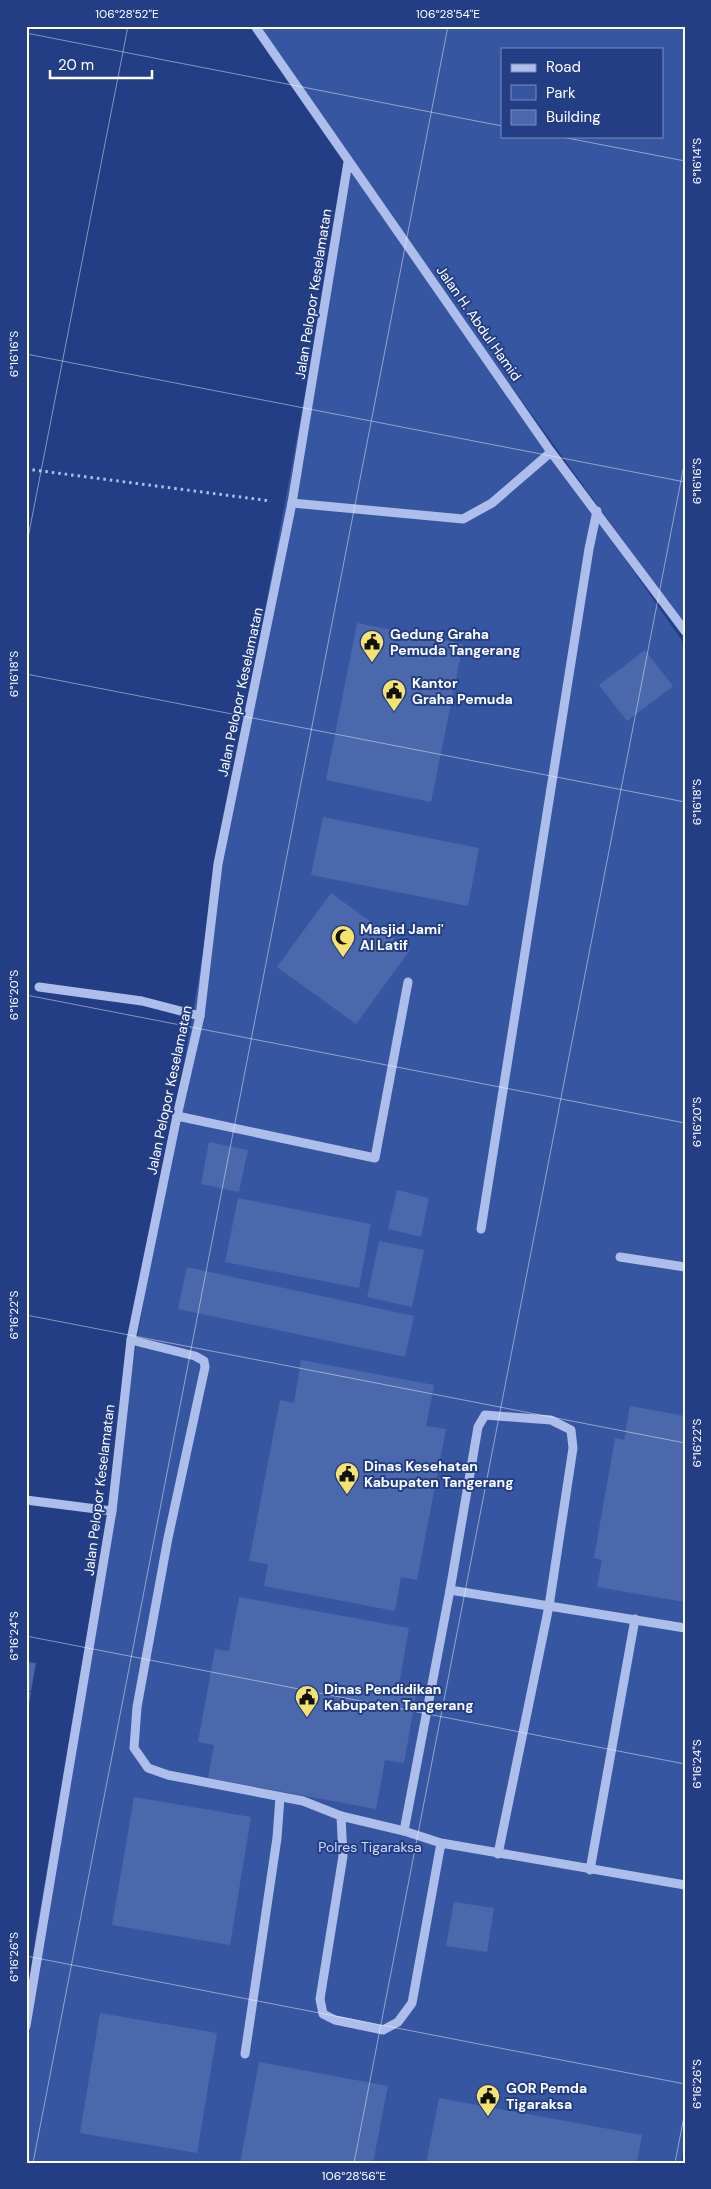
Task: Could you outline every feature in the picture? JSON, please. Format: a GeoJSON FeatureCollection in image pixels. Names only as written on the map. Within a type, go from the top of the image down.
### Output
{"type":"FeatureCollection","features":[{"type":"Feature","properties":{"kind":"street","name":"Jalan H. Abdul Hamid"},"geometry":{"type":"LineString","coordinates":[[256,26],[348,162],[551,452],[685,631]]}},
{"type":"Feature","properties":{"kind":"street","name":"Jalan Pelopor Keselamatan"},"geometry":{"type":"LineString","coordinates":[[26,2026],[112,1511],[131,1340],[177,1116],[200,1016],[218,864],[292,503],[348,162]]}},
{"type":"Feature","properties":{"kind":"street"},"geometry":{"type":"LineString","coordinates":[[292,503],[463,519],[492,503],[551,452]]}},
{"type":"Feature","properties":{"kind":"street"},"geometry":{"type":"LineString","coordinates":[[481,1230],[597,511]]}},
{"type":"Feature","properties":{"kind":"street"},"geometry":{"type":"LineString","coordinates":[[177,1116],[375,1158],[408,982]]}},
{"type":"Feature","properties":{"kind":"street"},"geometry":{"type":"LineString","coordinates":[[38,987],[142,1001],[200,1016]]}},
{"type":"Feature","properties":{"kind":"street"},"geometry":{"type":"LineString","coordinates":[[620,1257],[685,1267]]}},
{"type":"Feature","properties":{"kind":"street"},"geometry":{"type":"LineString","coordinates":[[131,1340],[195,1356],[204,1361],[205,1368],[168,1538],[137,1707],[134,1748],[148,1768],[168,1775],[303,1801],[341,1816],[404,1831],[441,1843],[685,1885]]}},
{"type":"Feature","properties":{"kind":"street"},"geometry":{"type":"LineString","coordinates":[[404,1831],[450,1590],[478,1427],[485,1415],[551,1420],[570,1430],[574,1438],[549,1606],[498,1854]]}},
{"type":"Feature","properties":{"kind":"street"},"geometry":{"type":"LineString","coordinates":[[26,1500],[112,1511]]}},
{"type":"Feature","properties":{"kind":"street"},"geometry":{"type":"LineString","coordinates":[[450,1590],[685,1628]]}},
{"type":"Feature","properties":{"kind":"street"},"geometry":{"type":"LineString","coordinates":[[590,1870],[635,1620]]}},
{"type":"Feature","properties":{"kind":"street"},"geometry":{"type":"LineString","coordinates":[[245,2054],[277,1838],[280,1798]]}},
{"type":"Feature","properties":{"kind":"street"},"geometry":{"type":"LineString","coordinates":[[341,1816],[343,1856],[320,1999],[323,2014],[335,2020],[384,2030],[398,2022],[412,2003],[441,1843]]}},
{"type":"Feature","properties":{"kind":"path"},"geometry":{"type":"LineString","coordinates":[[26,469],[292,503]]}},
{"type":"Feature","properties":{"kind":"green space"},"geometry":{"type":"Polygon","coordinates":[[[257,26],[685,26],[685,626],[383,209],[257,26]]]}},
{"type":"Feature","properties":{"kind":"green space","name":"Polres Tigaraksa"},"geometry":{"type":"Polygon","coordinates":[[[348,162],[685,645],[685,2140],[681,2163],[26,2163],[26,2002],[36,1934],[218,864],[348,162]]]}},
{"type":"Feature","properties":{"kind":"building","name":"Kantor Graha Pemuda"},"geometry":{"type":"Polygon","coordinates":[[[357,623],[463,644],[431,802],[326,780],[357,623]]]}},
{"type":"Feature","properties":{"kind":"building"},"geometry":{"type":"Polygon","coordinates":[[[645,650],[673,686],[627,721],[599,685],[645,650]]]}},
{"type":"Feature","properties":{"kind":"building"},"geometry":{"type":"Polygon","coordinates":[[[323,817],[479,848],[468,906],[311,875],[323,817]]]}},
{"type":"Feature","properties":{"kind":"building","name":"Masjid Jami' Al Latif"},"geometry":{"type":"Polygon","coordinates":[[[331,893],[410,950],[356,1024],[277,967],[331,893]]]}},
{"type":"Feature","properties":{"kind":"building"},"geometry":{"type":"Polygon","coordinates":[[[209,1142],[248,1150],[239,1192],[201,1184],[209,1142]]]}},
{"type":"Feature","properties":{"kind":"building"},"geometry":{"type":"Polygon","coordinates":[[[397,1190],[429,1198],[421,1237],[388,1229],[397,1190]]]}},
{"type":"Feature","properties":{"kind":"building"},"geometry":{"type":"Polygon","coordinates":[[[238,1198],[371,1224],[359,1288],[225,1262],[238,1198]]]}},
{"type":"Feature","properties":{"kind":"building"},"geometry":{"type":"Polygon","coordinates":[[[379,1241],[424,1250],[412,1307],[367,1297],[379,1241]]]}},
{"type":"Feature","properties":{"kind":"building"},"geometry":{"type":"Polygon","coordinates":[[[187,1267],[414,1316],[405,1357],[178,1309],[187,1267]]]}},
{"type":"Feature","properties":{"kind":"building","name":"Dinas Kesehatan Kabupaten Tangerang"},"geometry":{"type":"Polygon","coordinates":[[[301,1360],[434,1385],[426,1426],[446,1429],[417,1580],[401,1577],[395,1611],[264,1586],[268,1564],[249,1561],[280,1400],[294,1403],[301,1360]]]}},
{"type":"Feature","properties":{"kind":"building"},"geometry":{"type":"Polygon","coordinates":[[[630,1406],[685,1416],[685,1602],[597,1587],[602,1560],[594,1558],[615,1438],[624,1440],[630,1406]]]}},
{"type":"Feature","properties":{"kind":"building","name":"Dinas Pendidikan Kabupaten Tangerang"},"geometry":{"type":"Polygon","coordinates":[[[239,1597],[409,1628],[398,1691],[416,1695],[404,1763],[385,1760],[376,1809],[208,1778],[214,1745],[198,1742],[215,1649],[229,1651],[239,1597]]]}},
{"type":"Feature","properties":{"kind":"building"},"geometry":{"type":"Polygon","coordinates":[[[26,1662],[36,1663],[31,1691],[26,1691],[26,1662]]]}},
{"type":"Feature","properties":{"kind":"building"},"geometry":{"type":"Polygon","coordinates":[[[26,1692],[31,1692],[27,1715],[26,1715],[26,1692]]]}},
{"type":"Feature","properties":{"kind":"building"},"geometry":{"type":"Polygon","coordinates":[[[134,1797],[251,1817],[230,1945],[112,1925],[134,1797]]]}},
{"type":"Feature","properties":{"kind":"building"},"geometry":{"type":"Polygon","coordinates":[[[454,1902],[494,1908],[487,1952],[446,1946],[454,1902]]]}},
{"type":"Feature","properties":{"kind":"building"},"geometry":{"type":"Polygon","coordinates":[[[100,2013],[217,2033],[197,2153],[80,2133],[100,2013]]]}},
{"type":"Feature","properties":{"kind":"building"},"geometry":{"type":"Polygon","coordinates":[[[259,2062],[388,2086],[373,2163],[240,2163],[259,2062]]]}},
{"type":"Feature","properties":{"kind":"building","name":"GOR Pemda Tigaraksa"},"geometry":{"type":"Polygon","coordinates":[[[439,2098],[642,2135],[637,2163],[426,2163],[439,2098]]]}},
{"type":"Feature","properties":{"kind":"place","name":"Gedung Graha Pemuda Tangerang"},"geometry":{"type":"Point","coordinates":[372,663]}},
{"type":"Feature","properties":{"kind":"place","name":"Kantor Graha Pemuda"},"geometry":{"type":"Point","coordinates":[394,712]}},
{"type":"Feature","properties":{"kind":"place","name":"Masjid Jami' Al Latif"},"geometry":{"type":"Point","coordinates":[343,958]}},
{"type":"Feature","properties":{"kind":"place","name":"Dinas Kesehatan Kabupaten Tangerang"},"geometry":{"type":"Point","coordinates":[347,1495]}},
{"type":"Feature","properties":{"kind":"place","name":"Dinas Pendidikan Kabupaten Tangerang"},"geometry":{"type":"Point","coordinates":[307,1718]}},
{"type":"Feature","properties":{"kind":"place","name":"GOR Pemda Tigaraksa"},"geometry":{"type":"Point","coordinates":[488,2117]}}]}
